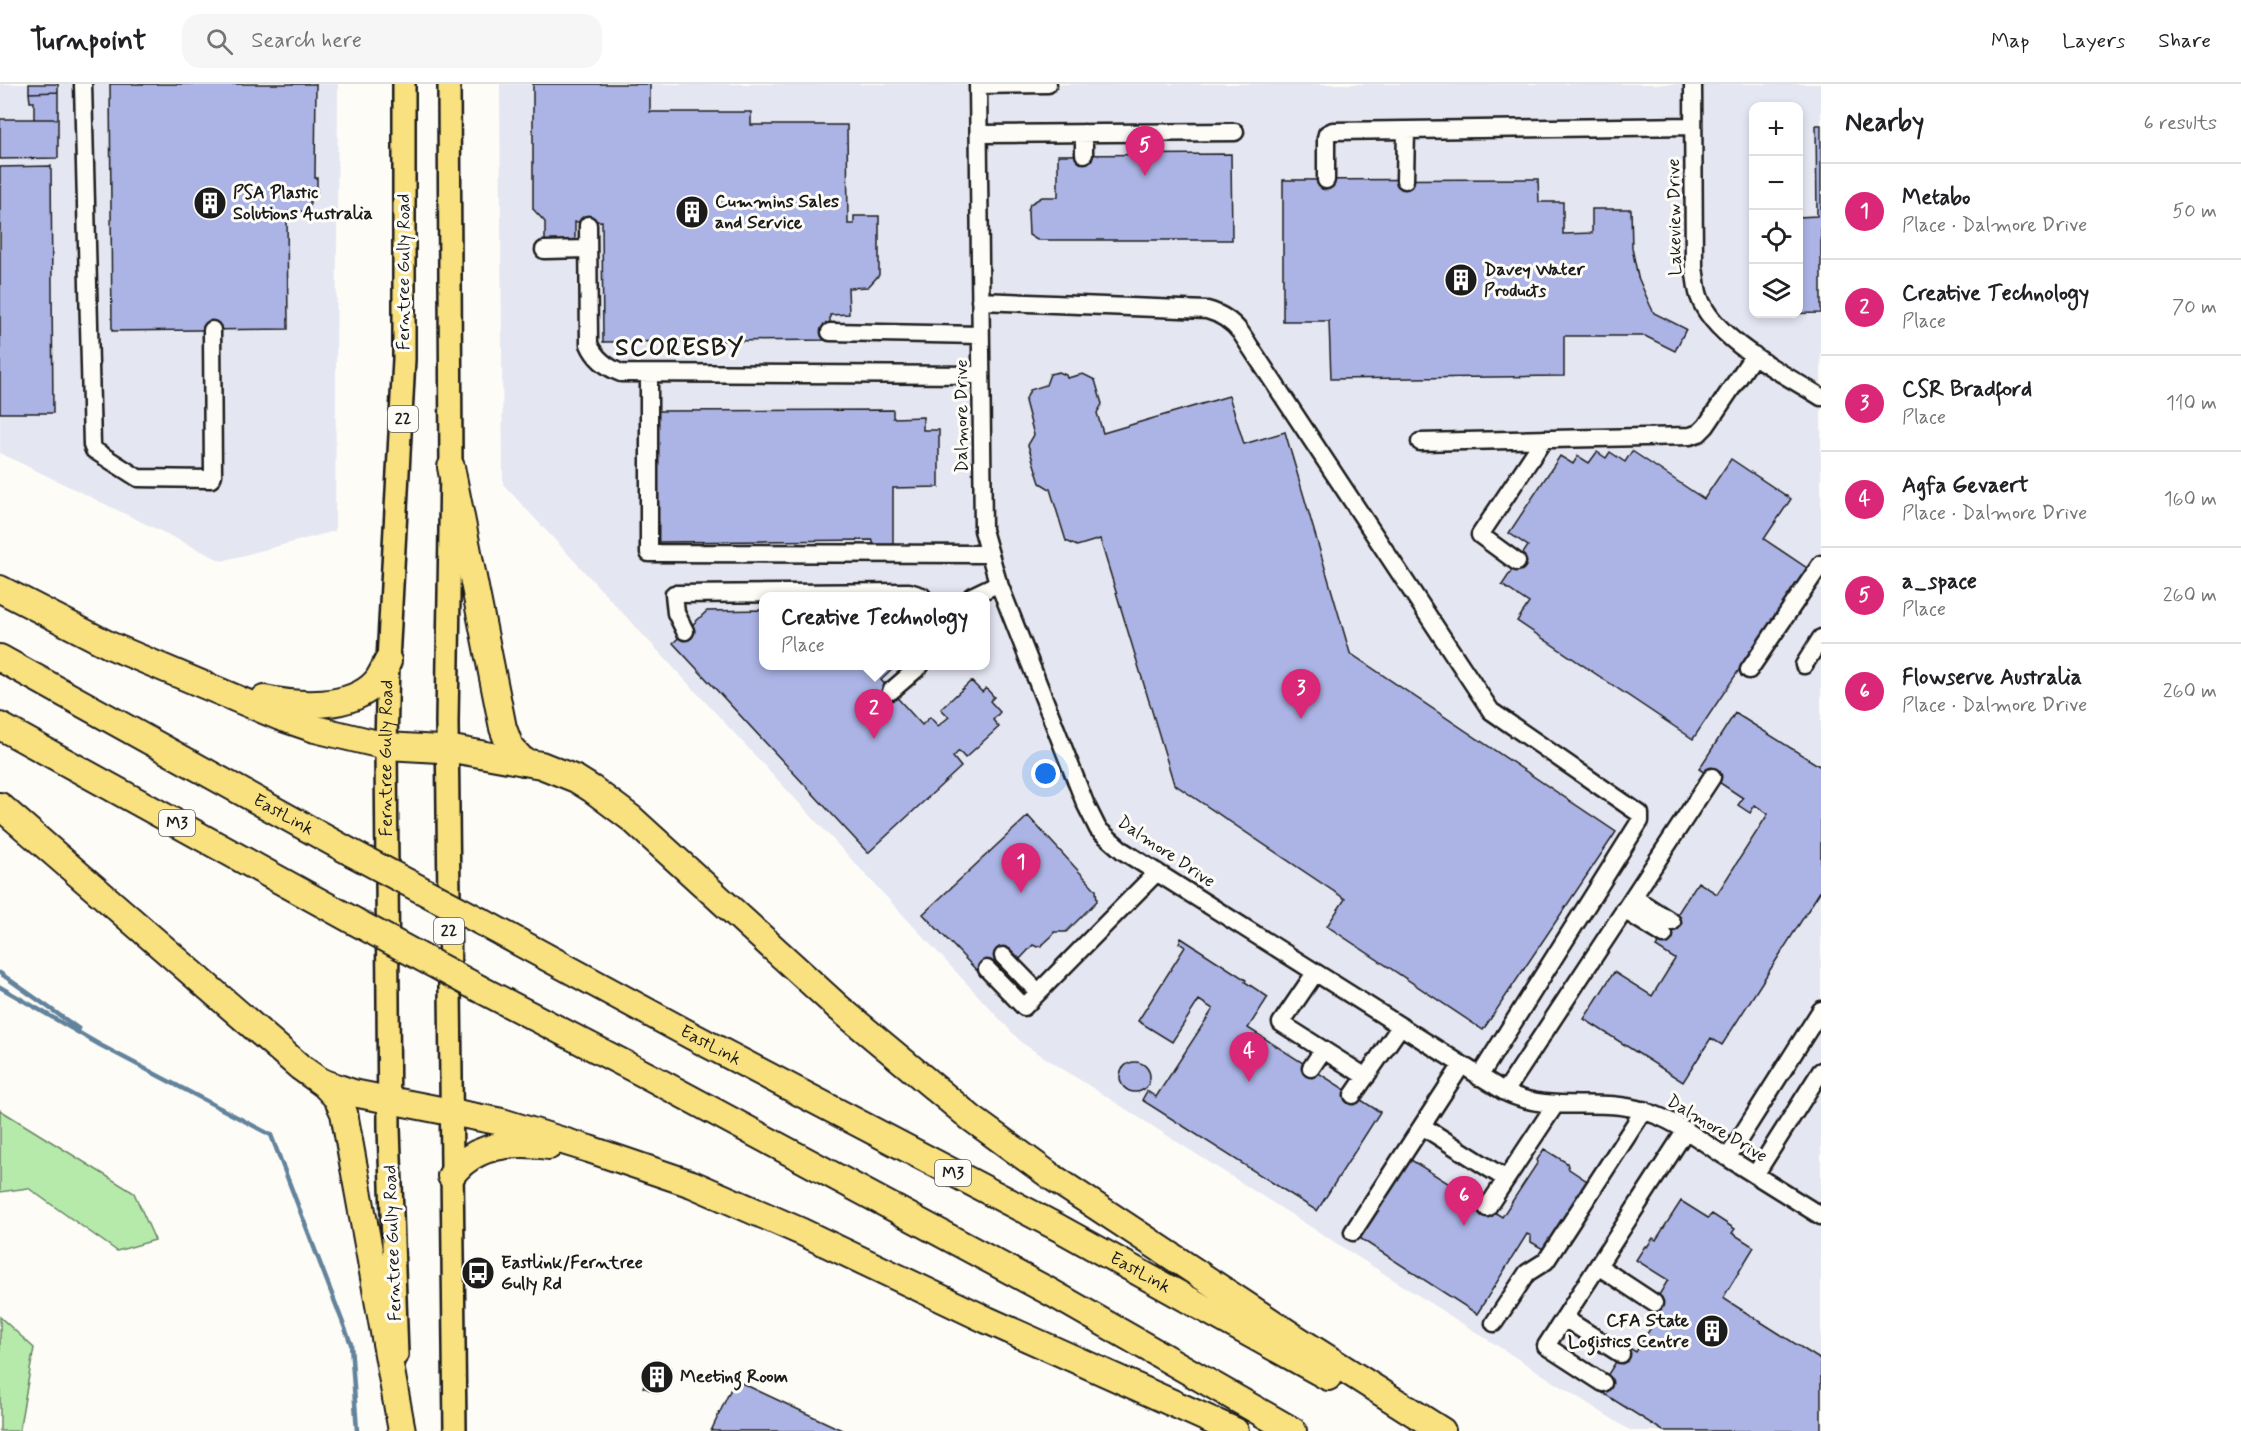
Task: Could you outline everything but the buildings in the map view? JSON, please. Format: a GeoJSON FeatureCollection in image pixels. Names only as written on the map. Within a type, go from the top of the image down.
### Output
{"type":"FeatureCollection","features":[{"type":"Feature","properties":{"kind":"highway"},"geometry":{"type":"LineString","coordinates":[[451,467],[503,728],[510,747],[524,762]]}},
{"type":"Feature","properties":{"kind":"highway"},"geometry":{"type":"LineString","coordinates":[[0,589],[109,645],[315,729],[386,746],[458,750],[541,765],[576,779],[618,806],[860,1027],[1009,1146],[1285,1330],[1442,1431]]}},
{"type":"Feature","properties":{"kind":"highway","name":"EastLink"},"geometry":{"type":"LineString","coordinates":[[0,658],[352,853],[692,1036],[1059,1228],[1422,1431]]}},
{"type":"Feature","properties":{"kind":"highway"},"geometry":{"type":"LineString","coordinates":[[208,687],[283,703],[321,704],[341,700],[365,691],[379,678],[388,661]]}},
{"type":"Feature","properties":{"kind":"highway","name":"M3"},"geometry":{"type":"LineString","coordinates":[[0,726],[480,989],[650,1077],[1052,1293],[1293,1431]]}},
{"type":"Feature","properties":{"kind":"highway"},"geometry":{"type":"LineString","coordinates":[[0,806],[337,1098],[344,1113],[402,1431]]}},
{"type":"Feature","properties":{"kind":"highway"},"geometry":{"type":"LineString","coordinates":[[321,1082],[353,1093],[525,1129],[692,1184],[987,1320],[1236,1431]]}},
{"type":"Feature","properties":{"kind":"highway"},"geometry":{"type":"LineString","coordinates":[[451,1176],[469,1156],[513,1145],[532,1144],[556,1147],[640,1166]]}},
{"type":"Feature","properties":{"kind":"main road","name":"Ferntree Gully Road"},"geometry":{"type":"LineString","coordinates":[[402,1431],[394,1288],[389,1100],[386,746],[388,661],[404,371],[404,84]]}},
{"type":"Feature","properties":{"kind":"main road","name":"22"},"geometry":{"type":"LineString","coordinates":[[449,84],[451,467],[447,750],[454,1431]]}},
{"type":"Feature","properties":{"kind":"street"},"geometry":{"type":"LineString","coordinates":[[83,84],[92,446],[94,450],[138,478],[211,480],[213,475],[213,330]]}},
{"type":"Feature","properties":{"kind":"street"},"geometry":{"type":"LineString","coordinates":[[978,85],[1048,84]]}},
{"type":"Feature","properties":{"kind":"street","name":"Lakeview Drive"},"geometry":{"type":"LineString","coordinates":[[1693,84],[1694,268],[1699,297],[1721,330],[1821,398]]}},
{"type":"Feature","properties":{"kind":"street","name":"Dalmore Drive"},"geometry":{"type":"LineString","coordinates":[[978,85],[983,530],[988,554],[999,583],[1094,821],[1113,844],[1505,1092],[1533,1102],[1555,1105],[1620,1106],[1644,1110],[1686,1130],[1821,1216]]}},
{"type":"Feature","properties":{"kind":"street"},"geometry":{"type":"LineString","coordinates":[[1326,180],[1326,138],[1329,132],[1693,126]]}},
{"type":"Feature","properties":{"kind":"street"},"geometry":{"type":"LineString","coordinates":[[1405,180],[1407,129]]}},
{"type":"Feature","properties":{"kind":"street"},"geometry":{"type":"LineString","coordinates":[[979,134],[1235,132]]}},
{"type":"Feature","properties":{"kind":"street"},"geometry":{"type":"LineString","coordinates":[[1084,134],[1084,154]]}},
{"type":"Feature","properties":{"kind":"street"},"geometry":{"type":"LineString","coordinates":[[588,225],[588,344],[598,358],[613,370],[629,374],[981,375]]}},
{"type":"Feature","properties":{"kind":"street"},"geometry":{"type":"LineString","coordinates":[[544,250],[588,249]]}},
{"type":"Feature","properties":{"kind":"street"},"geometry":{"type":"LineString","coordinates":[[980,301],[1208,310],[1231,321],[1242,333],[1491,711],[1641,814],[1640,822],[1479,1077]]}},
{"type":"Feature","properties":{"kind":"street"},"geometry":{"type":"LineString","coordinates":[[830,332],[980,335]]}},
{"type":"Feature","properties":{"kind":"street"},"geometry":{"type":"LineString","coordinates":[[1420,441],[1699,433],[1754,354]]}},
{"type":"Feature","properties":{"kind":"street"},"geometry":{"type":"LineString","coordinates":[[649,374],[649,553],[988,554]]}},
{"type":"Feature","properties":{"kind":"street"},"geometry":{"type":"LineString","coordinates":[[1517,562],[1479,535],[1544,439]]}},
{"type":"Feature","properties":{"kind":"street"},"geometry":{"type":"LineString","coordinates":[[1749,670],[1821,564]]}},
{"type":"Feature","properties":{"kind":"street"},"geometry":{"type":"LineString","coordinates":[[982,592],[999,583]]}},
{"type":"Feature","properties":{"kind":"street"},"geometry":{"type":"LineString","coordinates":[[685,631],[676,614],[674,594],[759,593]]}},
{"type":"Feature","properties":{"kind":"street"},"geometry":{"type":"LineString","coordinates":[[1804,665],[1821,638]]}},
{"type":"Feature","properties":{"kind":"street"},"geometry":{"type":"LineString","coordinates":[[891,691],[915,670]]}},
{"type":"Feature","properties":{"kind":"street"},"geometry":{"type":"LineString","coordinates":[[1505,1092],[1712,777]]}},
{"type":"Feature","properties":{"kind":"street"},"geometry":{"type":"LineString","coordinates":[[987,969],[1024,1007],[1157,872]]}},
{"type":"Feature","properties":{"kind":"street"},"geometry":{"type":"LineString","coordinates":[[1628,903],[1668,929]]}},
{"type":"Feature","properties":{"kind":"street"},"geometry":{"type":"LineString","coordinates":[[1003,956],[1038,992]]}},
{"type":"Feature","properties":{"kind":"street"},"geometry":{"type":"LineString","coordinates":[[1315,973],[1281,1023],[1366,1077]]}},
{"type":"Feature","properties":{"kind":"street"},"geometry":{"type":"LineString","coordinates":[[1728,1157],[1821,1010]]}},
{"type":"Feature","properties":{"kind":"street"},"geometry":{"type":"LineString","coordinates":[[1353,1095],[1400,1027]]}},
{"type":"Feature","properties":{"kind":"street"},"geometry":{"type":"LineString","coordinates":[[1311,1068],[1323,1050]]}},
{"type":"Feature","properties":{"kind":"street"},"geometry":{"type":"LineString","coordinates":[[1353,1232],[1461,1066]]}},
{"type":"Feature","properties":{"kind":"street"},"geometry":{"type":"LineString","coordinates":[[1755,1174],[1821,1071]]}},
{"type":"Feature","properties":{"kind":"street"},"geometry":{"type":"LineString","coordinates":[[1487,1208],[1555,1105]]}},
{"type":"Feature","properties":{"kind":"street"},"geometry":{"type":"LineString","coordinates":[[1494,1323],[1527,1273],[1546,1261],[1644,1110]]}},
{"type":"Feature","properties":{"kind":"street"},"geometry":{"type":"LineString","coordinates":[[1422,1126],[1506,1179]]}},
{"type":"Feature","properties":{"kind":"street"},"geometry":{"type":"LineString","coordinates":[[1603,1383],[1546,1346],[1686,1130]]}},
{"type":"Feature","properties":{"kind":"street"},"geometry":{"type":"LineString","coordinates":[[1598,1266],[1654,1303]]}},
{"type":"Feature","properties":{"kind":"street"},"geometry":{"type":"LineString","coordinates":[[1564,1318],[1621,1354]]}},
{"type":"Feature","properties":{"kind":"shaded area"},"geometry":{"type":"Polygon","coordinates":[[[0,84],[338,84],[335,531],[222,561],[0,453],[0,84]]]}},
{"type":"Feature","properties":{"kind":"shaded area"},"geometry":{"type":"Polygon","coordinates":[[[500,84],[1821,84],[1821,1431],[1631,1431],[1022,1043],[503,484],[500,84]]]}},
{"type":"Feature","properties":{"kind":"green space"},"geometry":{"type":"Polygon","coordinates":[[[0,1110],[134,1193],[155,1240],[117,1251],[28,1188],[0,1192],[0,1110]]]}},
{"type":"Feature","properties":{"kind":"green space"},"geometry":{"type":"Polygon","coordinates":[[[0,1317],[34,1348],[19,1431],[0,1431],[0,1317]]]}},
{"type":"Feature","properties":{"kind":"waterway"},"geometry":{"type":"LineString","coordinates":[[0,973],[79,1029]]}},
{"type":"Feature","properties":{"kind":"waterway"},"geometry":{"type":"LineString","coordinates":[[0,987],[100,1045],[271,1135],[351,1344],[357,1431]]}},
{"type":"Feature","properties":{"kind":"place","name":"a_space"},"geometry":{"type":"Point","coordinates":[1145,176]}},
{"type":"Feature","properties":{"kind":"place","name":"PSA Plastic Solutions Australia"},"geometry":{"type":"Point","coordinates":[210,203]}},
{"type":"Feature","properties":{"kind":"place","name":"Cummins Sales and Service"},"geometry":{"type":"Point","coordinates":[692,212]}},
{"type":"Feature","properties":{"kind":"place","name":"Davey Water Products"},"geometry":{"type":"Point","coordinates":[1461,280]}},
{"type":"Feature","properties":{"kind":"place","name":"CSR Bradford"},"geometry":{"type":"Point","coordinates":[1301,719]}},
{"type":"Feature","properties":{"kind":"place","name":"Creative Technology"},"geometry":{"type":"Point","coordinates":[874,739]}},
{"type":"Feature","properties":{"kind":"place","name":"Metabo"},"geometry":{"type":"Point","coordinates":[1021,893]}},
{"type":"Feature","properties":{"kind":"place","name":"Agfa Gevaert"},"geometry":{"type":"Point","coordinates":[1249,1082]}},
{"type":"Feature","properties":{"kind":"place","name":"Flowserve Australia"},"geometry":{"type":"Point","coordinates":[1464,1226]}},
{"type":"Feature","properties":{"kind":"place","name":"Eastlink/Ferntree Gully Rd"},"geometry":{"type":"Point","coordinates":[478,1273]}},
{"type":"Feature","properties":{"kind":"place","name":"CFA State Logistics Centre"},"geometry":{"type":"Point","coordinates":[1712,1331]}},
{"type":"Feature","properties":{"kind":"place","name":"Meeting Room"},"geometry":{"type":"Point","coordinates":[657,1377]}},
{"type":"Feature","properties":{"kind":"district","name":"SCORESBY"},"geometry":{"type":"Point","coordinates":[680,348]}}]}
